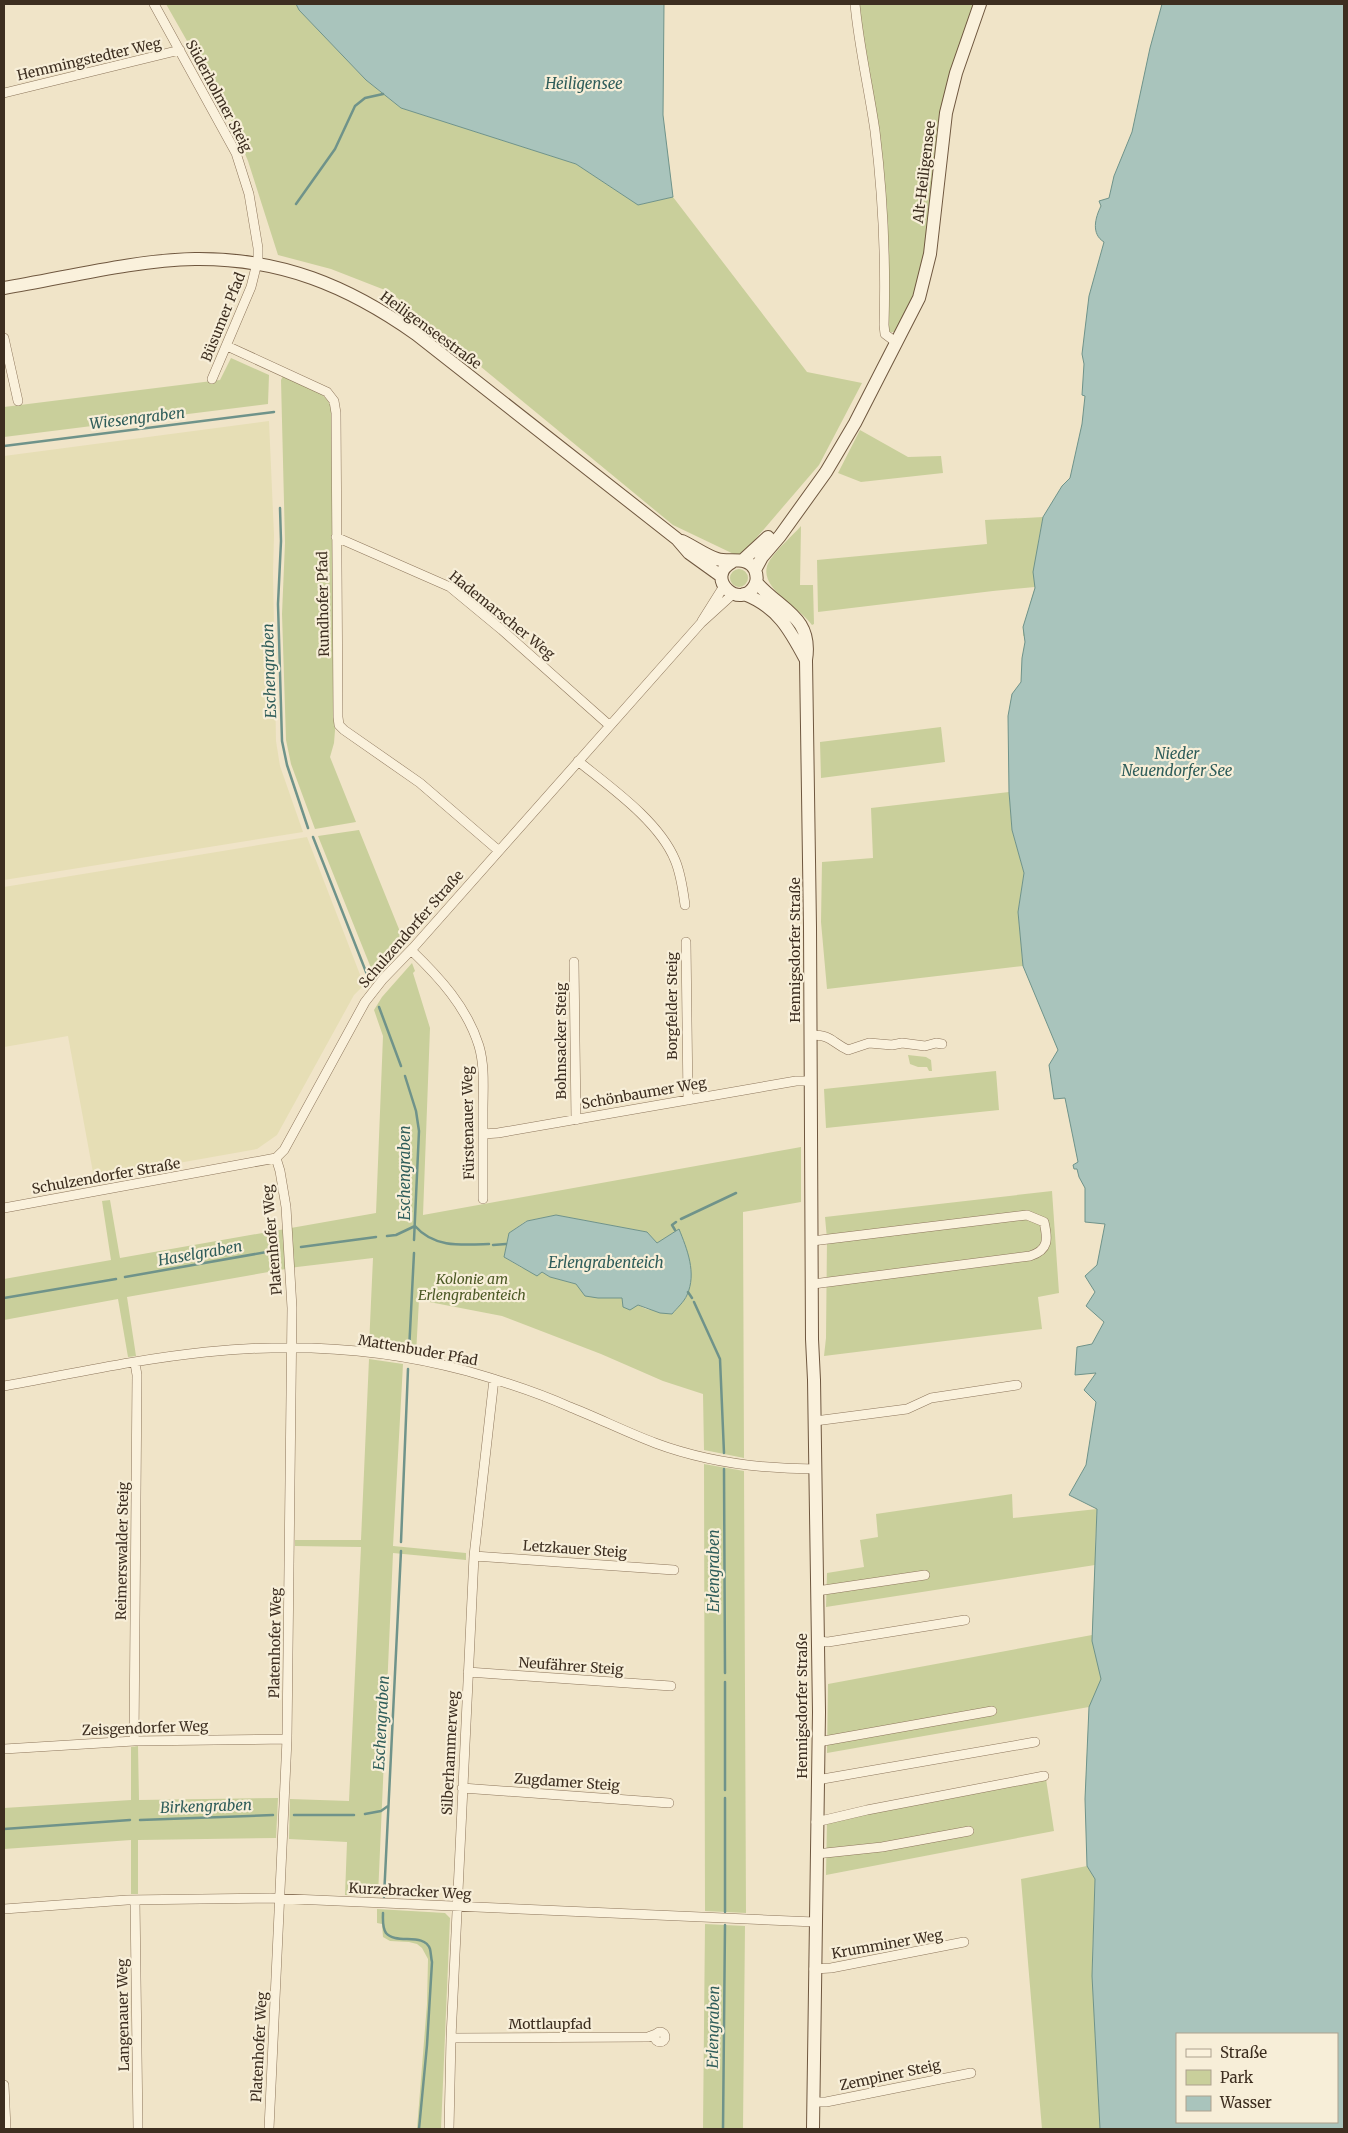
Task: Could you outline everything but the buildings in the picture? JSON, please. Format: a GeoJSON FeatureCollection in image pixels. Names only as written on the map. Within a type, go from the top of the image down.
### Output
{"type":"FeatureCollection","features":[{"type":"Feature","properties":{"kind":"main road","name":"Alt-Heiligensee"},"geometry":{"type":"LineString","coordinates":[[779,531],[792,519],[826,472],[897,343],[919,298],[927,269],[946,113],[956,73],[980,4]]}},
{"type":"Feature","properties":{"kind":"main road","name":"Heiligenseestraße"},"geometry":{"type":"LineString","coordinates":[[4,288],[165,261],[195,259],[257,264],[292,271],[324,282],[382,310],[416,334],[676,539],[689,553],[731,588]]}},
{"type":"Feature","properties":{"kind":"main road"},"geometry":{"type":"LineString","coordinates":[[779,531],[762,557],[751,590],[731,588],[724,569],[757,549],[779,531]]}},
{"type":"Feature","properties":{"kind":"main road","name":"Heiligenseestraße"},"geometry":{"type":"LineString","coordinates":[[676,539],[715,559],[737,561]]}},
{"type":"Feature","properties":{"kind":"main road"},"geometry":{"type":"LineString","coordinates":[[737,561],[749,563],[755,576]]}},
{"type":"Feature","properties":{"kind":"main road","name":"Hennigsdorfer Straße"},"geometry":{"type":"LineString","coordinates":[[755,576],[804,628],[808,646],[806,660],[811,1036],[812,1339],[818,1591],[813,2129]]}},
{"type":"Feature","properties":{"kind":"main road","name":"Hennigsdorfer Straße"},"geometry":{"type":"LineString","coordinates":[[731,588],[759,600],[782,620],[796,640],[806,660]]}},
{"type":"Feature","properties":{"kind":"street","name":"Süderholmer Steig"},"geometry":{"type":"LineString","coordinates":[[154,4],[226,134],[241,166],[258,248],[257,264]]}},
{"type":"Feature","properties":{"kind":"street"},"geometry":{"type":"LineString","coordinates":[[855,4],[881,191],[884,242],[885,334],[897,343]]}},
{"type":"Feature","properties":{"kind":"street","name":"Hemmingstedter Weg"},"geometry":{"type":"LineString","coordinates":[[4,93],[180,50]]}},
{"type":"Feature","properties":{"kind":"street","name":"Büsumer Pfad"},"geometry":{"type":"LineString","coordinates":[[212,379],[251,287],[257,264]]}},
{"type":"Feature","properties":{"kind":"street"},"geometry":{"type":"LineString","coordinates":[[4,338],[18,401]]}},
{"type":"Feature","properties":{"kind":"street","name":"Rundhofer Pfad"},"geometry":{"type":"LineString","coordinates":[[227,346],[327,392],[334,402],[336,413],[338,717],[340,725],[344,730],[420,784],[498,851]]}},
{"type":"Feature","properties":{"kind":"street","name":"Hademarscher Weg"},"geometry":{"type":"LineString","coordinates":[[336,537],[450,588],[609,725]]}},
{"type":"Feature","properties":{"kind":"street","name":"Schulzendorfer Straße"},"geometry":{"type":"LineString","coordinates":[[4,1208],[276,1158],[284,1150],[365,1002],[383,979],[411,950],[701,623],[705,612],[731,588]]}},
{"type":"Feature","properties":{"kind":"street"},"geometry":{"type":"LineString","coordinates":[[578,761],[636,811],[660,835],[679,870],[685,905]]}},
{"type":"Feature","properties":{"kind":"street","name":"Borgfelder Steig"},"geometry":{"type":"LineString","coordinates":[[686,942],[688,1100]]}},
{"type":"Feature","properties":{"kind":"street","name":"Fürstenauer Weg"},"geometry":{"type":"LineString","coordinates":[[411,950],[454,997],[467,1018],[476,1039],[483,1073],[483,1199]]}},
{"type":"Feature","properties":{"kind":"street","name":"Bohnsacker Steig"},"geometry":{"type":"LineString","coordinates":[[574,962],[576,1120]]}},
{"type":"Feature","properties":{"kind":"street"},"geometry":{"type":"LineString","coordinates":[[811,1036],[822,1035],[832,1038],[848,1050],[870,1043],[892,1045],[902,1043],[925,1046],[936,1042],[942,1044]]}},
{"type":"Feature","properties":{"kind":"street","name":"Schönbaumer Weg"},"geometry":{"type":"LineString","coordinates":[[483,1134],[576,1120],[796,1081],[811,1081]]}},
{"type":"Feature","properties":{"kind":"street","name":"Platenhofer Weg"},"geometry":{"type":"LineString","coordinates":[[269,2129],[287,1739],[291,1348],[289,1242],[280,1171],[276,1158]]}},
{"type":"Feature","properties":{"kind":"street"},"geometry":{"type":"LineString","coordinates":[[812,1241],[1028,1215],[1044,1222],[1047,1235],[1045,1246],[1038,1253],[1030,1256],[813,1284]]}},
{"type":"Feature","properties":{"kind":"street","name":"Mattenbuder Pfad"},"geometry":{"type":"LineString","coordinates":[[4,1386],[206,1352],[291,1348],[378,1354],[421,1361],[494,1379],[568,1406],[682,1452],[750,1466],[815,1469]]}},
{"type":"Feature","properties":{"kind":"street","name":"Reimerswalder Steig"},"geometry":{"type":"LineString","coordinates":[[134,1741],[137,1390],[135,1363]]}},
{"type":"Feature","properties":{"kind":"street","name":"Silberhammerweg"},"geometry":{"type":"LineString","coordinates":[[449,2129],[451,2038],[474,1556],[490,1395],[494,1379]]}},
{"type":"Feature","properties":{"kind":"street"},"geometry":{"type":"LineString","coordinates":[[814,1420],[907,1409],[931,1398],[1017,1385]]}},
{"type":"Feature","properties":{"kind":"street","name":"Letzkauer Steig"},"geometry":{"type":"LineString","coordinates":[[474,1556],[674,1570]]}},
{"type":"Feature","properties":{"kind":"street"},"geometry":{"type":"LineString","coordinates":[[818,1591],[925,1574]]}},
{"type":"Feature","properties":{"kind":"street"},"geometry":{"type":"LineString","coordinates":[[817,1641],[828,1642],[965,1620]]}},
{"type":"Feature","properties":{"kind":"street","name":"Neufährer Steig"},"geometry":{"type":"LineString","coordinates":[[468,1672],[671,1686]]}},
{"type":"Feature","properties":{"kind":"street"},"geometry":{"type":"LineString","coordinates":[[818,1742],[992,1711]]}},
{"type":"Feature","properties":{"kind":"street","name":"Zeisgendorfer Weg"},"geometry":{"type":"LineString","coordinates":[[4,1749],[134,1741],[287,1739]]}},
{"type":"Feature","properties":{"kind":"street"},"geometry":{"type":"LineString","coordinates":[[817,1780],[1034,1742]]}},
{"type":"Feature","properties":{"kind":"street"},"geometry":{"type":"LineString","coordinates":[[816,1822],[867,1810],[1044,1776]]}},
{"type":"Feature","properties":{"kind":"street","name":"Zugdamer Steig"},"geometry":{"type":"LineString","coordinates":[[462,1788],[669,1803]]}},
{"type":"Feature","properties":{"kind":"street"},"geometry":{"type":"LineString","coordinates":[[816,1854],[882,1848],[969,1831]]}},
{"type":"Feature","properties":{"kind":"street","name":"Kurzebracker Weg"},"geometry":{"type":"LineString","coordinates":[[4,1909],[135,1900],[280,1899],[815,1922]]}},
{"type":"Feature","properties":{"kind":"street","name":"Langenauer Weg"},"geometry":{"type":"LineString","coordinates":[[135,1900],[138,2129]]}},
{"type":"Feature","properties":{"kind":"street","name":"Krumminer Weg"},"geometry":{"type":"LineString","coordinates":[[814,1969],[840,1967],[964,1942]]}},
{"type":"Feature","properties":{"kind":"street","name":"Mottlaupfad"},"geometry":{"type":"LineString","coordinates":[[451,2038],[653,2037]]}},
{"type":"Feature","properties":{"kind":"street","name":"Zempiner Steig"},"geometry":{"type":"LineString","coordinates":[[813,2102],[826,2102],[971,2073]]}},
{"type":"Feature","properties":{"kind":"street"},"geometry":{"type":"LineString","coordinates":[[4,2085],[6,2129]]}},
{"type":"Feature","properties":{"kind":"shaded area"},"geometry":{"type":"Polygon","coordinates":[[[269,421],[274,535],[276,741],[280,766],[303,832],[4,880],[4,456],[269,421]]]}},
{"type":"Feature","properties":{"kind":"shaded area"},"geometry":{"type":"Polygon","coordinates":[[[307,837],[364,985],[354,995],[277,1135],[257,1149],[94,1178],[68,1036],[4,1047],[4,887],[307,837]]]}},
{"type":"Feature","properties":{"kind":"green space"},"geometry":{"type":"Polygon","coordinates":[[[166,4],[296,4],[299,10],[366,80],[401,108],[576,164],[638,205],[673,197],[807,372],[862,383],[819,465],[740,557],[673,525],[390,292],[331,269],[278,255],[248,161],[228,113],[166,4]]]}},
{"type":"Feature","properties":{"kind":"green space"},"geometry":{"type":"Polygon","coordinates":[[[857,4],[975,4],[966,28],[925,249],[912,302],[896,332],[888,330],[887,266],[857,4]]]}},
{"type":"Feature","properties":{"kind":"green space"},"geometry":{"type":"Polygon","coordinates":[[[231,358],[269,375],[268,404],[4,437],[4,407],[220,380],[231,358]]]}},
{"type":"Feature","properties":{"kind":"green space"},"geometry":{"type":"Polygon","coordinates":[[[283,376],[317,391],[328,401],[331,407],[336,718],[334,743],[330,757],[356,822],[315,829],[291,764],[286,740],[282,614],[285,543],[281,380],[283,376]]]}},
{"type":"Feature","properties":{"kind":"green space"},"geometry":{"type":"Polygon","coordinates":[[[860,430],[908,457],[941,456],[943,473],[861,482],[838,473],[860,430]]]}},
{"type":"Feature","properties":{"kind":"green space"},"geometry":{"type":"Polygon","coordinates":[[[1043,517],[1038,543],[1042,629],[1023,636],[1023,628],[1035,587],[818,612],[817,560],[987,544],[985,520],[1043,517]]]}},
{"type":"Feature","properties":{"kind":"green space"},"geometry":{"type":"Polygon","coordinates":[[[801,526],[800,585],[813,585],[814,624],[812,625],[772,587],[766,569],[773,556],[801,526]]]}},
{"type":"Feature","properties":{"kind":"green space"},"geometry":{"type":"Polygon","coordinates":[[[739,569],[745,572],[748,578],[745,584],[739,587],[733,584],[730,578],[733,572],[739,569]]]}},
{"type":"Feature","properties":{"kind":"green space"},"geometry":{"type":"Polygon","coordinates":[[[941,727],[945,762],[821,778],[820,742],[941,727]]]}},
{"type":"Feature","properties":{"kind":"green space"},"geometry":{"type":"Polygon","coordinates":[[[1009,792],[1012,830],[1024,873],[1018,912],[1023,966],[827,989],[821,922],[822,862],[873,858],[871,808],[1009,792]]]}},
{"type":"Feature","properties":{"kind":"green space"},"geometry":{"type":"Polygon","coordinates":[[[359,830],[403,939],[373,973],[318,836],[359,830]]]}},
{"type":"Feature","properties":{"kind":"green space","name":"Kolonie am Erlengrabenteich"},"geometry":{"type":"Polygon","coordinates":[[[412,963],[415,971],[413,973],[430,1028],[423,1215],[801,1147],[801,1202],[743,1212],[744,1458],[704,1450],[703,1394],[663,1381],[601,1354],[502,1316],[419,1300],[416,1354],[369,1346],[373,1258],[297,1267],[127,1297],[136,1356],[128,1357],[118,1299],[4,1320],[4,1279],[111,1260],[102,1201],[110,1200],[120,1258],[376,1213],[383,1036],[374,1010],[382,997],[412,963]],[[556,1215],[526,1221],[509,1233],[504,1257],[522,1268],[542,1272],[550,1277],[576,1284],[598,1298],[623,1298],[646,1309],[672,1314],[687,1296],[690,1283],[679,1229],[657,1243],[647,1232],[556,1215]]]}},
{"type":"Feature","properties":{"kind":"green space"},"geometry":{"type":"Polygon","coordinates":[[[908,1055],[926,1057],[931,1060],[932,1071],[929,1071],[927,1067],[918,1067],[910,1064],[908,1055]]]}},
{"type":"Feature","properties":{"kind":"green space"},"geometry":{"type":"Polygon","coordinates":[[[996,1071],[999,1110],[826,1128],[824,1089],[996,1071]]]}},
{"type":"Feature","properties":{"kind":"green space"},"geometry":{"type":"Polygon","coordinates":[[[1052,1191],[1059,1293],[1038,1297],[1042,1329],[824,1356],[826,1338],[827,1239],[825,1217],[1052,1191]]]}},
{"type":"Feature","properties":{"kind":"green space"},"geometry":{"type":"Polygon","coordinates":[[[369,1359],[403,1364],[393,1546],[466,1553],[466,1560],[393,1553],[378,1896],[345,1895],[347,1842],[289,1839],[290,1799],[349,1801],[361,1547],[295,1546],[295,1540],[361,1540],[369,1359]]]}},
{"type":"Feature","properties":{"kind":"green space"},"geometry":{"type":"Polygon","coordinates":[[[704,1464],[744,1471],[746,1913],[705,1911],[704,1464]]]}},
{"type":"Feature","properties":{"kind":"green space"},"geometry":{"type":"Polygon","coordinates":[[[1012,1494],[1013,1518],[1097,1509],[1095,1551],[1102,1576],[1092,1631],[1095,1565],[826,1607],[827,1573],[864,1567],[860,1540],[878,1537],[876,1514],[1012,1494]]]}},
{"type":"Feature","properties":{"kind":"green space"},"geometry":{"type":"Polygon","coordinates":[[[1092,1635],[1092,1641],[1108,1642],[1085,1797],[1089,1707],[827,1753],[828,1684],[1092,1635]]]}},
{"type":"Feature","properties":{"kind":"green space"},"geometry":{"type":"Polygon","coordinates":[[[138,1746],[139,1800],[278,1798],[276,1838],[138,1840],[138,1894],[131,1894],[131,1840],[4,1849],[4,1808],[131,1800],[131,1747],[138,1746]]]}},
{"type":"Feature","properties":{"kind":"green space"},"geometry":{"type":"Polygon","coordinates":[[[1046,1779],[1054,1831],[826,1875],[827,1820],[1046,1779]]]}},
{"type":"Feature","properties":{"kind":"green space"},"geometry":{"type":"Polygon","coordinates":[[[1087,1866],[1095,1879],[1092,1965],[1100,2129],[1042,2129],[1021,1879],[1087,1866]]]}},
{"type":"Feature","properties":{"kind":"green space"},"geometry":{"type":"Polygon","coordinates":[[[377,1909],[445,1913],[450,1918],[441,2129],[417,2129],[427,2004],[428,1959],[422,1948],[417,1944],[390,1941],[383,1937],[382,1924],[377,1923],[377,1909]]]}},
{"type":"Feature","properties":{"kind":"green space"},"geometry":{"type":"Polygon","coordinates":[[[705,1924],[745,1926],[743,2129],[703,2129],[705,1924]]]}},
{"type":"Feature","properties":{"kind":"water","name":"Heiligensee"},"geometry":{"type":"Polygon","coordinates":[[[296,4],[664,4],[663,115],[673,197],[638,205],[576,164],[401,108],[366,80],[299,10],[296,4]]]}},
{"type":"Feature","properties":{"kind":"water","name":"Nieder Neuendorfer See"},"geometry":{"type":"Polygon","coordinates":[[[1162,4],[1344,4],[1344,2129],[1100,2129],[1092,1976],[1095,1879],[1087,1866],[1085,1799],[1089,1707],[1101,1679],[1092,1641],[1097,1509],[1069,1495],[1086,1465],[1096,1402],[1084,1390],[1096,1373],[1075,1375],[1077,1347],[1092,1344],[1104,1322],[1086,1306],[1095,1292],[1085,1276],[1097,1265],[1105,1224],[1085,1222],[1085,1188],[1077,1169],[1074,1169],[1073,1165],[1078,1162],[1065,1098],[1054,1099],[1049,1065],[1058,1050],[1023,966],[1018,912],[1024,873],[1012,830],[1009,792],[1008,716],[1012,694],[1021,682],[1025,642],[1023,627],[1035,588],[1033,572],[1043,517],[1062,486],[1070,478],[1082,424],[1085,396],[1082,395],[1084,364],[1082,354],[1089,296],[1104,242],[1097,235],[1095,226],[1101,206],[1099,201],[1109,198],[1114,176],[1132,132],[1150,48],[1162,4]]]}},
{"type":"Feature","properties":{"kind":"water","name":"Erlengrabenteich"},"geometry":{"type":"Polygon","coordinates":[[[556,1215],[647,1232],[657,1243],[679,1229],[688,1253],[691,1270],[690,1287],[684,1300],[672,1314],[660,1313],[638,1305],[630,1310],[623,1307],[622,1298],[585,1296],[576,1284],[550,1277],[542,1272],[537,1276],[504,1257],[509,1233],[527,1221],[556,1215]]]}},
{"type":"Feature","properties":{"kind":"waterway"},"geometry":{"type":"LineString","coordinates":[[296,204],[335,149],[355,106],[365,98],[383,94]]}},
{"type":"Feature","properties":{"kind":"waterway","name":"Wiesengraben"},"geometry":{"type":"LineString","coordinates":[[4,446],[274,412]]}},
{"type":"Feature","properties":{"kind":"waterway","name":"Eschengraben"},"geometry":{"type":"LineString","coordinates":[[280,508],[281,541],[278,604],[282,741],[287,765],[308,828]]}},
{"type":"Feature","properties":{"kind":"waterway","name":"Eschengraben"},"geometry":{"type":"LineString","coordinates":[[313,837],[368,977]]}},
{"type":"Feature","properties":{"kind":"waterway","name":"Eschengraben"},"geometry":{"type":"LineString","coordinates":[[379,1007],[401,1066]]}},
{"type":"Feature","properties":{"kind":"waterway","name":"Eschengraben"},"geometry":{"type":"LineString","coordinates":[[405,1076],[416,1111],[419,1131],[414,1240]]}},
{"type":"Feature","properties":{"kind":"waterway"},"geometry":{"type":"LineString","coordinates":[[681,1219],[736,1193]]}},
{"type":"Feature","properties":{"kind":"waterway"},"geometry":{"type":"LineString","coordinates":[[675,1230],[672,1225],[676,1222]]}},
{"type":"Feature","properties":{"kind":"waterway","name":"Erlengraben"},"geometry":{"type":"LineString","coordinates":[[387,1236],[396,1235],[415,1226],[423,1233],[440,1242],[459,1245],[489,1244]]}},
{"type":"Feature","properties":{"kind":"waterway","name":"Haselgraben"},"geometry":{"type":"LineString","coordinates":[[301,1247],[376,1237]]}},
{"type":"Feature","properties":{"kind":"waterway","name":"Erlengraben"},"geometry":{"type":"LineString","coordinates":[[493,1245],[506,1244]]}},
{"type":"Feature","properties":{"kind":"waterway","name":"Haselgraben"},"geometry":{"type":"LineString","coordinates":[[125,1277],[278,1250]]}},
{"type":"Feature","properties":{"kind":"waterway","name":"Eschengraben"},"geometry":{"type":"LineString","coordinates":[[409,1351],[414,1253]]}},
{"type":"Feature","properties":{"kind":"waterway","name":"Haselgraben"},"geometry":{"type":"LineString","coordinates":[[4,1298],[116,1279]]}},
{"type":"Feature","properties":{"kind":"waterway","name":"Erlengraben"},"geometry":{"type":"LineString","coordinates":[[688,1292],[692,1298]]}},
{"type":"Feature","properties":{"kind":"waterway","name":"Erlengraben"},"geometry":{"type":"LineString","coordinates":[[694,1302],[720,1359],[724,1453]]}},
{"type":"Feature","properties":{"kind":"waterway","name":"Eschengraben"},"geometry":{"type":"LineString","coordinates":[[401,1542],[408,1369]]}},
{"type":"Feature","properties":{"kind":"waterway","name":"Erlengraben"},"geometry":{"type":"LineString","coordinates":[[724,1469],[725,1673]]}},
{"type":"Feature","properties":{"kind":"waterway","name":"Eschengraben"},"geometry":{"type":"LineString","coordinates":[[384,1897],[401,1551]]}},
{"type":"Feature","properties":{"kind":"waterway","name":"Erlengraben"},"geometry":{"type":"LineString","coordinates":[[725,1682],[725,1790]]}},
{"type":"Feature","properties":{"kind":"waterway","name":"Erlengraben"},"geometry":{"type":"LineString","coordinates":[[725,1798],[725,1912]]}},
{"type":"Feature","properties":{"kind":"waterway","name":"Birkengraben"},"geometry":{"type":"LineString","coordinates":[[365,1814],[381,1811],[388,1806]]}},
{"type":"Feature","properties":{"kind":"waterway","name":"Birkengraben"},"geometry":{"type":"LineString","coordinates":[[140,1820],[273,1815]]}},
{"type":"Feature","properties":{"kind":"waterway","name":"Birkengraben"},"geometry":{"type":"LineString","coordinates":[[294,1815],[354,1815]]}},
{"type":"Feature","properties":{"kind":"waterway","name":"Birkengraben"},"geometry":{"type":"LineString","coordinates":[[4,1829],[130,1820]]}},
{"type":"Feature","properties":{"kind":"waterway","name":"Eschengraben"},"geometry":{"type":"LineString","coordinates":[[383,1913],[383,1926],[386,1933],[396,1938],[422,1941],[430,1949],[432,1962],[427,2045],[419,2129]]}},
{"type":"Feature","properties":{"kind":"waterway","name":"Erlengraben"},"geometry":{"type":"LineString","coordinates":[[723,2129],[725,1925]]}}]}
